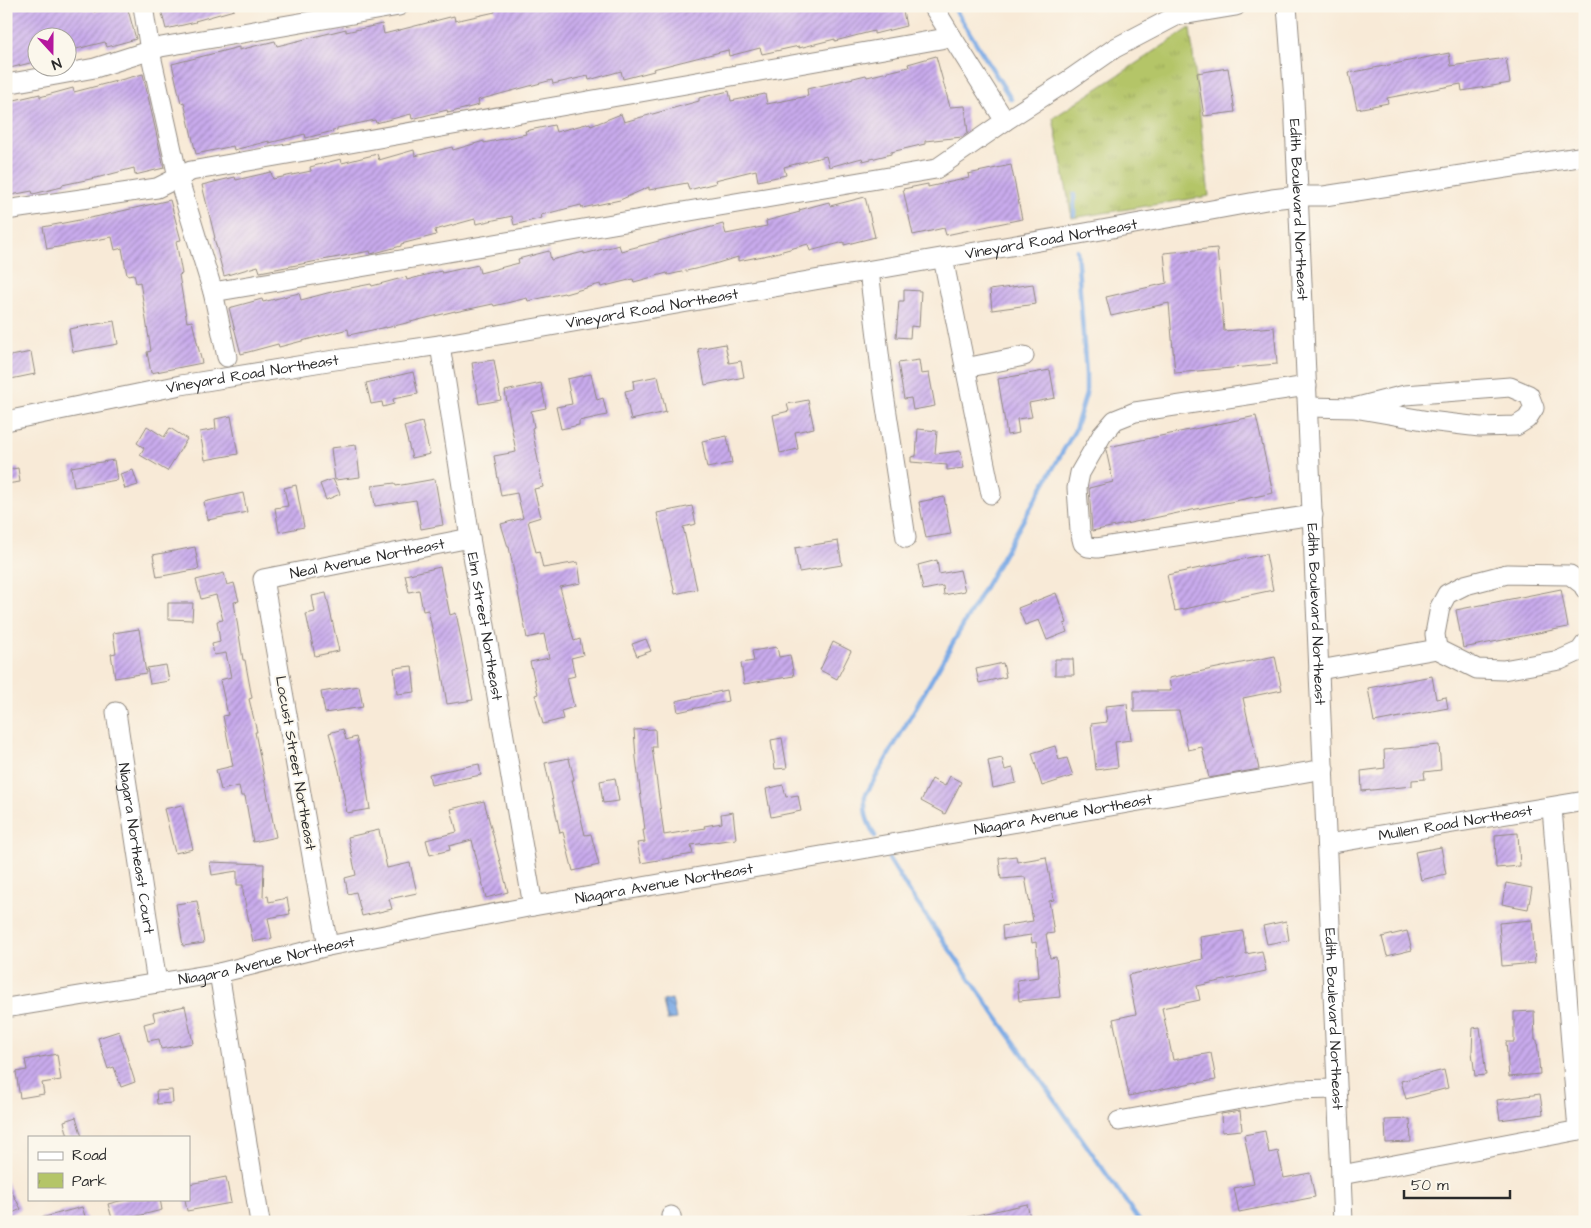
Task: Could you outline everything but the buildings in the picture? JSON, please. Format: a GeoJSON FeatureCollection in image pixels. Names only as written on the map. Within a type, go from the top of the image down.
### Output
{"type":"FeatureCollection","features":[{"type":"Feature","properties":{"kind":"street"},"geometry":{"type":"LineString","coordinates":[[143,6],[150,51],[178,178],[213,292],[226,357]]}},
{"type":"Feature","properties":{"kind":"street"},"geometry":{"type":"LineString","coordinates":[[6,84],[95,68],[161,47],[399,6]]}},
{"type":"Feature","properties":{"kind":"street"},"geometry":{"type":"LineString","coordinates":[[933,6],[1005,121]]}},
{"type":"Feature","properties":{"kind":"street"},"geometry":{"type":"LineString","coordinates":[[213,292],[936,169],[1115,48],[1176,16],[1236,6]]}},
{"type":"Feature","properties":{"kind":"street","name":"Edith Boulevard Northeast"},"geometry":{"type":"LineString","coordinates":[[1287,6],[1291,44],[1313,515],[1343,1222]]}},
{"type":"Feature","properties":{"kind":"street"},"geometry":{"type":"LineString","coordinates":[[6,210],[157,188],[191,171],[952,37]]}},
{"type":"Feature","properties":{"kind":"street","name":"Vineyard Road Northeast"},"geometry":{"type":"LineString","coordinates":[[6,421],[181,384],[440,346],[1272,199],[1324,196],[1585,156]]}},
{"type":"Feature","properties":{"kind":"street"},"geometry":{"type":"LineString","coordinates":[[943,258],[991,494]]}},
{"type":"Feature","properties":{"kind":"street"},"geometry":{"type":"LineString","coordinates":[[869,271],[884,394],[906,538]]}},
{"type":"Feature","properties":{"kind":"street","name":"Elm Street Northeast"},"geometry":{"type":"LineString","coordinates":[[440,346],[470,538],[533,906]]}},
{"type":"Feature","properties":{"kind":"street"},"geometry":{"type":"LineString","coordinates":[[966,368],[1024,356]]}},
{"type":"Feature","properties":{"kind":"street"},"geometry":{"type":"LineString","coordinates":[[1307,386],[1135,412],[1115,420],[1102,435],[1080,473],[1077,488],[1080,531],[1083,543],[1088,548],[1313,515]]}},
{"type":"Feature","properties":{"kind":"street"},"geometry":{"type":"LineString","coordinates":[[1308,407],[1354,408],[1429,421],[1480,427],[1516,426],[1527,419],[1534,408],[1529,395],[1510,387],[1405,395],[1354,408]]}},
{"type":"Feature","properties":{"kind":"street","name":"Neal Avenue Northeast"},"geometry":{"type":"LineString","coordinates":[[263,579],[470,538]]}},
{"type":"Feature","properties":{"kind":"street"},"geometry":{"type":"LineString","coordinates":[[1437,649],[1435,634],[1440,607],[1447,594],[1464,585],[1507,574],[1570,574],[1585,589]]}},
{"type":"Feature","properties":{"kind":"street","name":"Locust Street Northeast"},"geometry":{"type":"LineString","coordinates":[[263,579],[328,946]]}},
{"type":"Feature","properties":{"kind":"street"},"geometry":{"type":"LineString","coordinates":[[1319,670],[1437,649],[1478,669],[1503,670],[1560,660],[1580,651],[1585,644]]}},
{"type":"Feature","properties":{"kind":"street","name":"Niagara Northeast Court"},"geometry":{"type":"LineString","coordinates":[[116,712],[157,983]]}},
{"type":"Feature","properties":{"kind":"street","name":"Niagara Avenue Northeast"},"geometry":{"type":"LineString","coordinates":[[6,1008],[220,973],[328,946],[533,906],[1324,769]]}},
{"type":"Feature","properties":{"kind":"street","name":"Mullen Road Northeast"},"geometry":{"type":"LineString","coordinates":[[1327,844],[1585,802]]}},
{"type":"Feature","properties":{"kind":"street"},"geometry":{"type":"LineString","coordinates":[[1342,1176],[1581,1130],[1552,808]]}},
{"type":"Feature","properties":{"kind":"street"},"geometry":{"type":"LineString","coordinates":[[220,973],[260,1222]]}},
{"type":"Feature","properties":{"kind":"street"},"geometry":{"type":"LineString","coordinates":[[1119,1121],[1291,1090],[1337,1090]]}},
{"type":"Feature","properties":{"kind":"green space"},"geometry":{"type":"Polygon","coordinates":[[[1190,28],[1209,196],[1072,218],[1053,118],[1190,28]]]}},
{"type":"Feature","properties":{"kind":"water"},"geometry":{"type":"Polygon","coordinates":[[[672,999],[676,1019],[667,1020],[663,1001],[672,999]]]}},
{"type":"Feature","properties":{"kind":"waterway"},"geometry":{"type":"LineString","coordinates":[[953,6],[1011,99]]}},
{"type":"Feature","properties":{"kind":"waterway"},"geometry":{"type":"LineString","coordinates":[[1074,195],[1074,215]]}},
{"type":"Feature","properties":{"kind":"waterway"},"geometry":{"type":"LineString","coordinates":[[875,836],[867,817],[865,796],[1075,430],[1086,394],[1077,250]]}},
{"type":"Feature","properties":{"kind":"waterway"},"geometry":{"type":"LineString","coordinates":[[889,859],[908,890],[1140,1222]]}}]}
